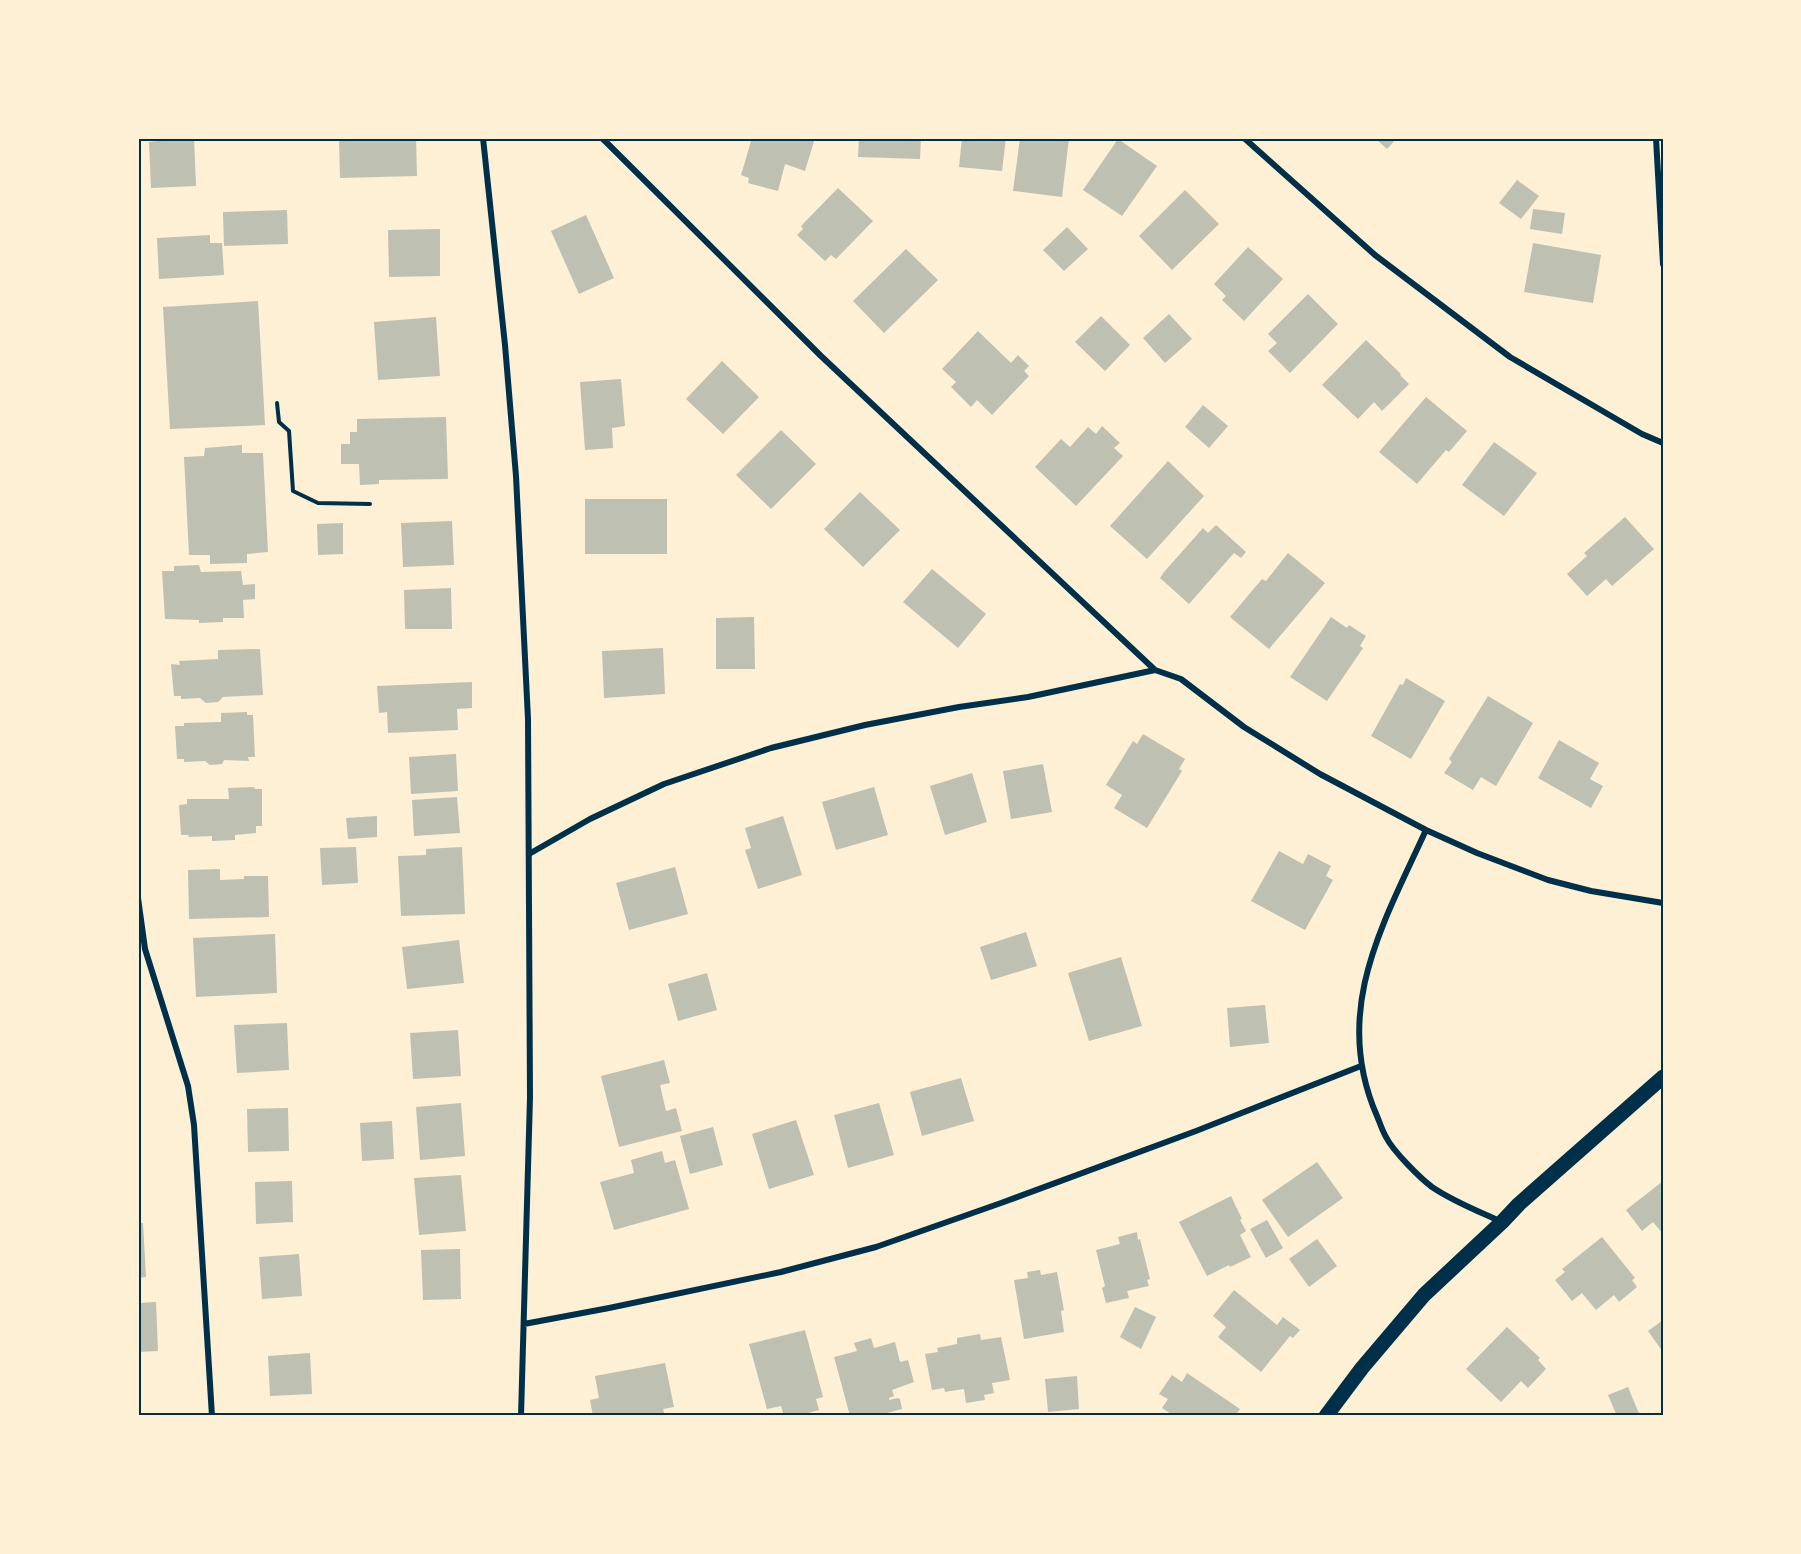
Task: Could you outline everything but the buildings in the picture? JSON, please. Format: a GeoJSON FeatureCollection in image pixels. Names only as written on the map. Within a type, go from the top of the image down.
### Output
{"type":"FeatureCollection","features":[{"type":"Feature","properties":{"kind":"main road"},"geometry":{"type":"LineString","coordinates":[[1326,1416],[1362,1368],[1424,1294],[1519,1204],[1663,1077]]}},
{"type":"Feature","properties":{"kind":"street"},"geometry":{"type":"LineString","coordinates":[[483,138],[516,476],[528,719],[530,1097],[521,1416]]}},
{"type":"Feature","properties":{"kind":"street"},"geometry":{"type":"LineString","coordinates":[[602,138],[820,356],[1155,670],[1181,679],[1244,727],[1320,774],[1426,830],[1477,853],[1548,880],[1591,891],[1663,903]]}},
{"type":"Feature","properties":{"kind":"street"},"geometry":{"type":"LineString","coordinates":[[1244,138],[1375,255],[1510,357],[1642,434],[1663,443]]}},
{"type":"Feature","properties":{"kind":"street"},"geometry":{"type":"LineString","coordinates":[[1656,138],[1663,264]]}},
{"type":"Feature","properties":{"kind":"street"},"geometry":{"type":"LineString","coordinates":[[529,854],[590,819],[664,784],[771,748],[865,725],[959,707],[1028,698],[1155,670]]}},
{"type":"Feature","properties":{"kind":"street"},"geometry":{"type":"LineString","coordinates":[[1426,830],[1379,933],[1367,968],[1360,1001],[1358,1036],[1361,1066],[1370,1100],[1387,1139],[1400,1156],[1430,1185],[1451,1199],[1502,1222]]}},
{"type":"Feature","properties":{"kind":"street"},"geometry":{"type":"LineString","coordinates":[[138,898],[145,949],[188,1086],[194,1125],[212,1416]]}},
{"type":"Feature","properties":{"kind":"street"},"geometry":{"type":"LineString","coordinates":[[524,1323],[609,1308],[781,1272],[876,1247],[1185,1135],[1361,1066]]}},
{"type":"Feature","properties":{"kind":"path"},"geometry":{"type":"LineString","coordinates":[[277,403],[279,422],[289,431],[293,491],[318,503],[370,504]]}}]}
